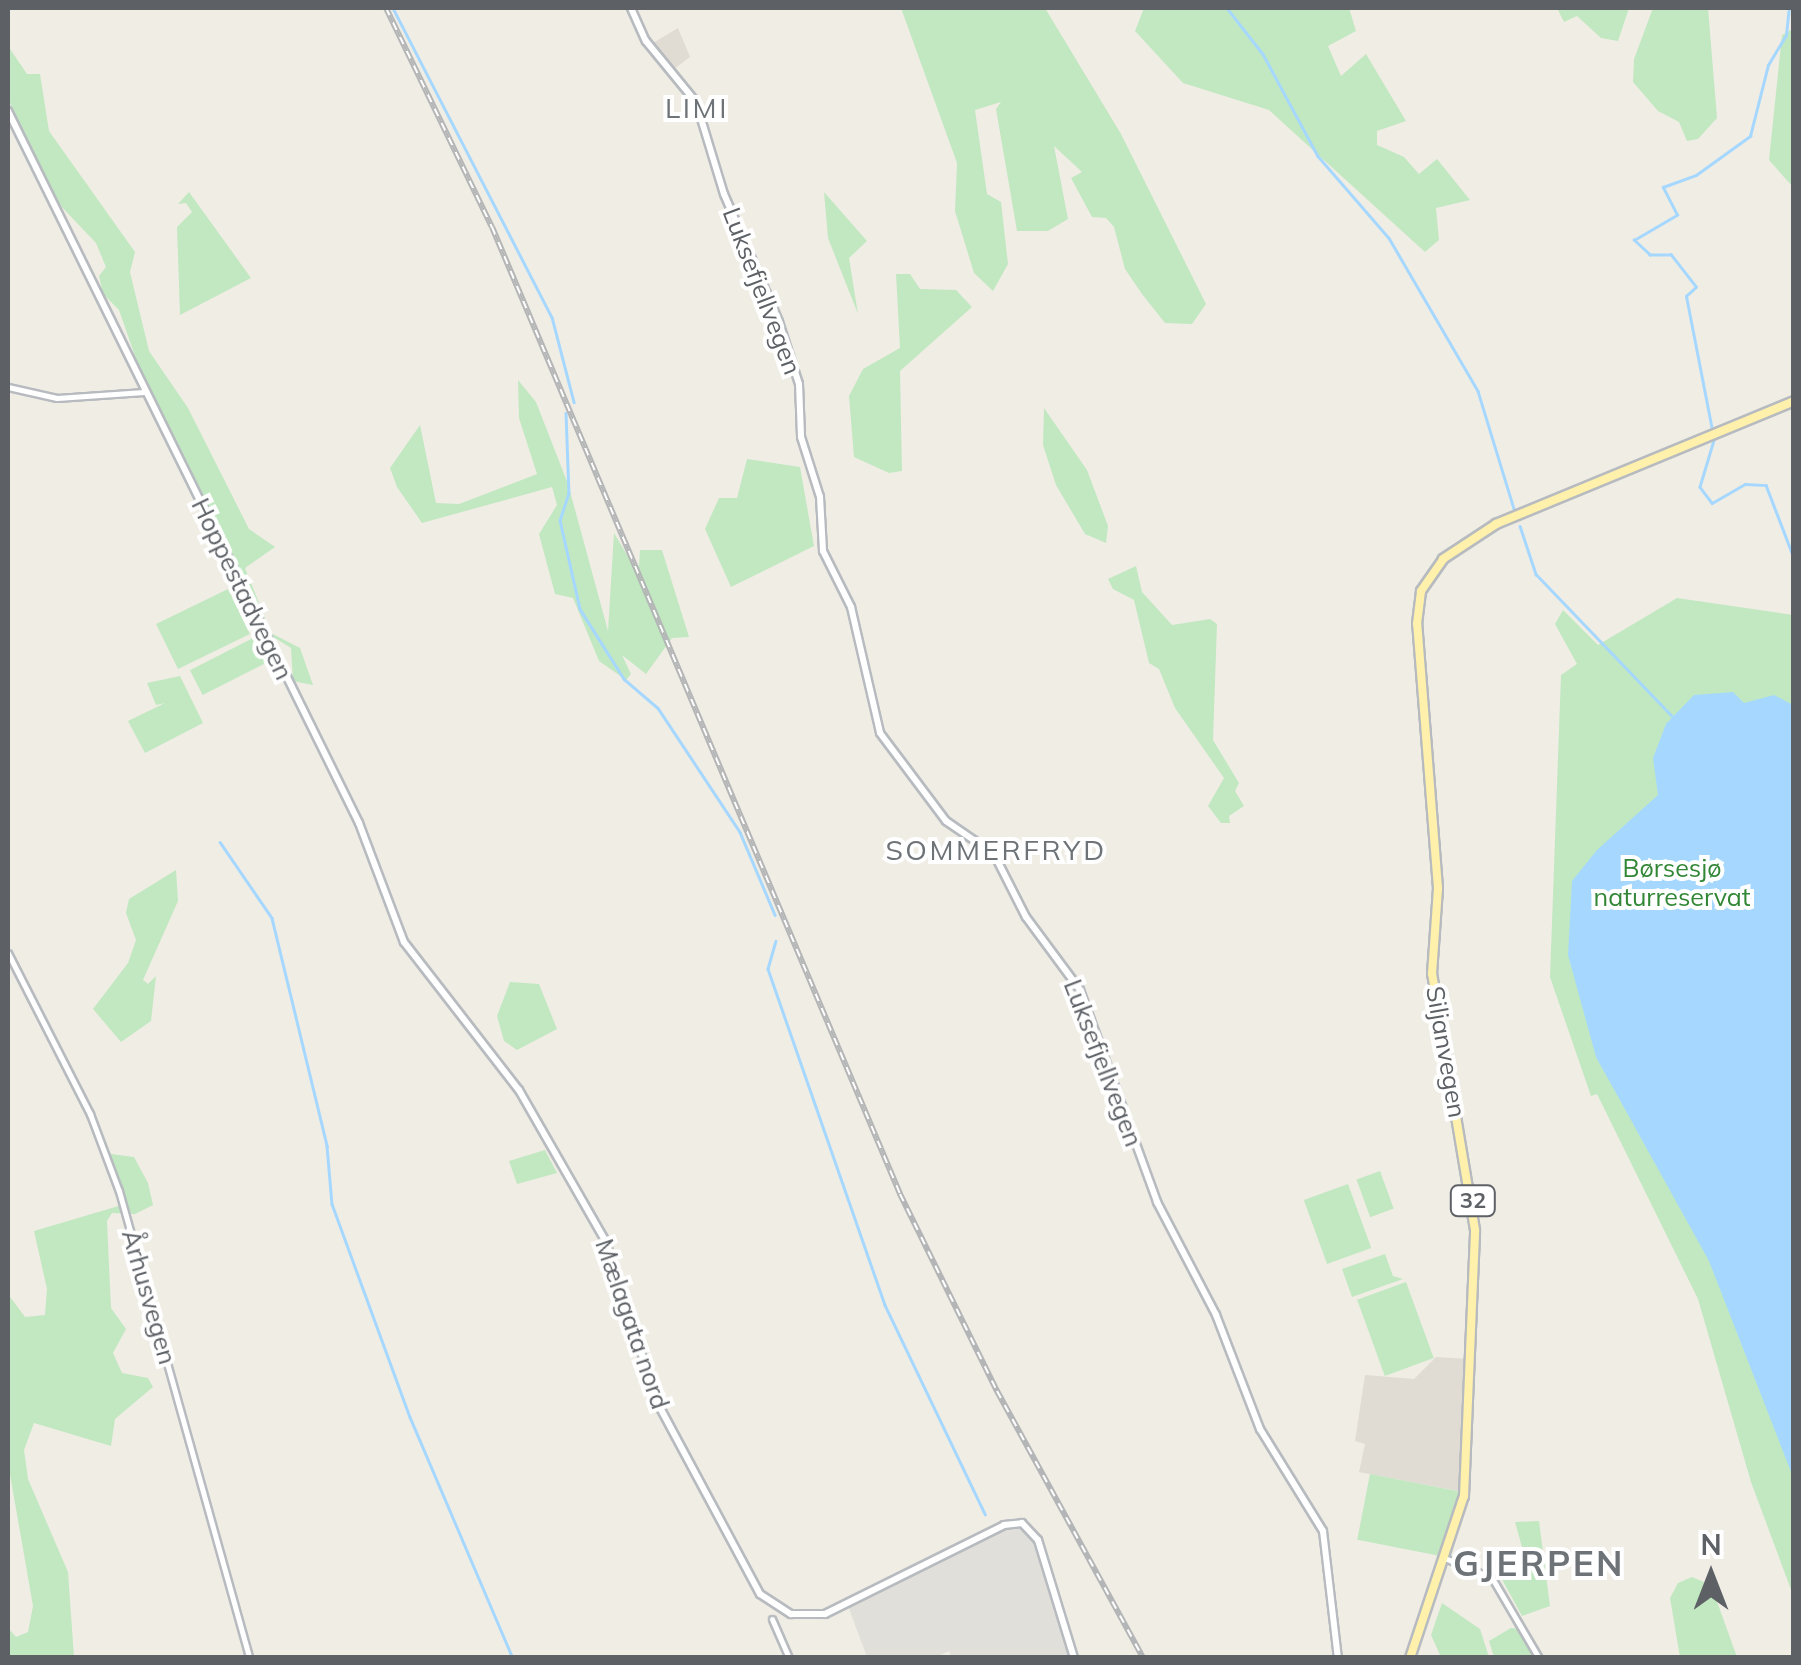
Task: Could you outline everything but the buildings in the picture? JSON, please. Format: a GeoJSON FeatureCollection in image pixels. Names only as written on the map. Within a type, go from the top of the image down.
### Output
{"type":"FeatureCollection","features":[{"type":"Feature","properties":{"kind":"main road","name":"Luksefjellvegen"},"geometry":{"type":"LineString","coordinates":[[631,8],[646,41],[697,104],[724,194],[783,332],[821,502],[823,551],[851,607],[880,734],[946,821],[994,854],[1026,917],[1080,990],[1151,1188],[1216,1315],[1260,1430],[1323,1531],[1338,1658]]}},
{"type":"Feature","properties":{"kind":"main road","name":"Hoppestadvegen"},"geometry":{"type":"LineString","coordinates":[[8,111],[359,823],[404,942],[492,1054]]}},
{"type":"Feature","properties":{"kind":"main road","name":"Siljanvegen"},"geometry":{"type":"LineString","coordinates":[[1410,1658],[1447,1559],[1466,1483],[1475,1221],[1432,974],[1438,888],[1419,598],[1437,565],[1484,530],[1794,401]]}},
{"type":"Feature","properties":{"kind":"main road","name":"Mælagata nord"},"geometry":{"type":"LineString","coordinates":[[492,1054],[606,1242],[657,1402],[764,1599],[800,1616],[834,1612],[1018,1522],[1038,1540],[1074,1658]]}},
{"type":"Feature","properties":{"kind":"street"},"geometry":{"type":"LineString","coordinates":[[8,387],[57,398],[144,392]]}},
{"type":"Feature","properties":{"kind":"street","name":"Århusvegen"},"geometry":{"type":"LineString","coordinates":[[8,953],[90,1114],[119,1191],[248,1658]]}},
{"type":"Feature","properties":{"kind":"street"},"geometry":{"type":"LineString","coordinates":[[1447,1559],[1492,1578],[1539,1658]]}},
{"type":"Feature","properties":{"kind":"street"},"geometry":{"type":"LineString","coordinates":[[772,1619],[788,1658]]}},
{"type":"Feature","properties":{"kind":"shaded area"},"geometry":{"type":"Polygon","coordinates":[[[678,28],[690,57],[674,69],[653,43],[678,28]]]}},
{"type":"Feature","properties":{"kind":"shaded area"},"geometry":{"type":"Polygon","coordinates":[[[1436,1357],[1469,1359],[1458,1491],[1359,1472],[1365,1444],[1355,1441],[1365,1375],[1414,1379],[1436,1357]]]}},
{"type":"Feature","properties":{"kind":"shaded area"},"geometry":{"type":"Polygon","coordinates":[[[1018,1522],[1033,1530],[1074,1657],[952,1658],[949,1651],[936,1657],[867,1657],[848,1606],[1018,1522]]]}},
{"type":"Feature","properties":{"kind":"green space"},"geometry":{"type":"Polygon","coordinates":[[[901,8],[1045,8],[1121,134],[1206,304],[1192,324],[1165,323],[1142,294],[1125,269],[1114,227],[1106,218],[1092,217],[1071,178],[1082,172],[1054,146],[1068,219],[1048,231],[1017,231],[996,109],[1001,102],[975,110],[987,194],[1001,202],[1008,264],[993,291],[974,273],[955,211],[957,163],[901,8]]]}},
{"type":"Feature","properties":{"kind":"green space"},"geometry":{"type":"Polygon","coordinates":[[[1144,8],[1349,8],[1356,31],[1328,46],[1341,76],[1366,54],[1406,121],[1377,131],[1377,145],[1404,157],[1419,174],[1437,159],[1470,200],[1436,208],[1439,240],[1425,252],[1269,110],[1183,83],[1135,31],[1144,8]]]}},
{"type":"Feature","properties":{"kind":"green space"},"geometry":{"type":"Polygon","coordinates":[[[1557,8],[1629,8],[1618,41],[1601,38],[1577,16],[1564,22],[1557,8]]]}},
{"type":"Feature","properties":{"kind":"green space"},"geometry":{"type":"Polygon","coordinates":[[[1653,8],[1708,8],[1717,118],[1698,139],[1687,141],[1679,122],[1658,111],[1633,82],[1634,59],[1653,8]]]}},
{"type":"Feature","properties":{"kind":"green space"},"geometry":{"type":"Polygon","coordinates":[[[1793,29],[1793,187],[1769,160],[1782,35],[1793,29]]]}},
{"type":"Feature","properties":{"kind":"green space"},"geometry":{"type":"Polygon","coordinates":[[[8,46],[27,74],[40,74],[49,131],[135,252],[130,272],[149,351],[188,408],[249,529],[275,547],[245,568],[271,633],[300,648],[313,685],[293,681],[291,648],[270,635],[142,376],[119,310],[103,294],[99,276],[106,267],[96,243],[58,203],[8,99],[8,46]]]}},
{"type":"Feature","properties":{"kind":"green space"},"geometry":{"type":"Polygon","coordinates":[[[189,192],[251,278],[180,315],[177,227],[192,212],[186,203],[178,204],[189,192]]]}},
{"type":"Feature","properties":{"kind":"green space"},"geometry":{"type":"Polygon","coordinates":[[[824,192],[867,241],[849,258],[858,314],[828,238],[824,192]]]}},
{"type":"Feature","properties":{"kind":"green space"},"geometry":{"type":"Polygon","coordinates":[[[896,274],[910,274],[920,289],[956,290],[972,307],[900,371],[902,471],[889,473],[854,457],[849,396],[863,369],[900,348],[896,274]]]}},
{"type":"Feature","properties":{"kind":"green space"},"geometry":{"type":"Polygon","coordinates":[[[518,380],[536,402],[568,484],[608,631],[614,533],[633,565],[639,566],[640,550],[662,550],[689,637],[672,638],[646,674],[622,655],[631,674],[626,680],[599,661],[573,598],[555,594],[539,534],[557,505],[552,487],[422,523],[397,487],[390,468],[420,425],[436,503],[459,504],[537,474],[519,418],[518,380]]]}},
{"type":"Feature","properties":{"kind":"green space"},"geometry":{"type":"Polygon","coordinates":[[[1044,408],[1087,470],[1108,526],[1106,543],[1085,534],[1056,485],[1043,445],[1044,408]]]}},
{"type":"Feature","properties":{"kind":"green space"},"geometry":{"type":"Polygon","coordinates":[[[747,459],[800,467],[814,546],[731,587],[705,529],[719,498],[737,498],[747,459]]]}},
{"type":"Feature","properties":{"kind":"green space"},"geometry":{"type":"Polygon","coordinates":[[[1136,566],[1142,592],[1172,625],[1210,619],[1217,624],[1213,740],[1239,783],[1235,791],[1244,806],[1229,816],[1230,823],[1221,823],[1208,806],[1224,778],[1175,708],[1159,669],[1149,663],[1134,600],[1113,589],[1108,579],[1136,566]]]}},
{"type":"Feature","properties":{"kind":"green space"},"geometry":{"type":"Polygon","coordinates":[[[228,589],[250,634],[178,669],[156,624],[228,589]]]}},
{"type":"Feature","properties":{"kind":"green space","name":"Børsesjø naturreservat"},"geometry":{"type":"Polygon","coordinates":[[[1677,598],[1793,615],[1793,1595],[1751,1482],[1698,1299],[1597,1094],[1591,1096],[1550,977],[1561,675],[1577,664],[1555,624],[1563,610],[1598,645],[1677,598]]]}},
{"type":"Feature","properties":{"kind":"green space"},"geometry":{"type":"Polygon","coordinates":[[[255,637],[268,662],[203,695],[190,670],[255,637]]]}},
{"type":"Feature","properties":{"kind":"green space"},"geometry":{"type":"Polygon","coordinates":[[[180,676],[203,723],[145,753],[128,721],[165,703],[156,705],[147,683],[180,676]]]}},
{"type":"Feature","properties":{"kind":"green space"},"geometry":{"type":"Polygon","coordinates":[[[176,870],[178,901],[143,980],[148,984],[156,976],[151,1021],[121,1042],[93,1009],[128,963],[136,940],[126,913],[129,899],[176,870]]]}},
{"type":"Feature","properties":{"kind":"green space"},"geometry":{"type":"Polygon","coordinates":[[[510,982],[539,984],[557,1029],[517,1050],[504,1041],[497,1016],[510,982]]]}},
{"type":"Feature","properties":{"kind":"green space"},"geometry":{"type":"Polygon","coordinates":[[[71,1072],[111,1154],[134,1157],[148,1183],[153,1205],[135,1214],[112,1213],[107,1221],[111,1308],[126,1329],[113,1353],[122,1373],[148,1378],[153,1387],[115,1419],[111,1446],[34,1423],[24,1450],[28,1479],[68,1572],[74,1657],[9,1657],[9,1629],[16,1637],[28,1632],[33,1606],[8,1463],[8,1294],[25,1317],[45,1315],[47,1289],[34,1231],[122,1205],[71,1072]]]}},
{"type":"Feature","properties":{"kind":"green space"},"geometry":{"type":"Polygon","coordinates":[[[545,1150],[557,1173],[517,1184],[509,1161],[545,1150]]]}},
{"type":"Feature","properties":{"kind":"green space"},"geometry":{"type":"Polygon","coordinates":[[[1380,1171],[1394,1209],[1370,1217],[1357,1180],[1380,1171]]]}},
{"type":"Feature","properties":{"kind":"green space"},"geometry":{"type":"Polygon","coordinates":[[[1348,1184],[1371,1248],[1327,1264],[1304,1200],[1348,1184]]]}},
{"type":"Feature","properties":{"kind":"green space"},"geometry":{"type":"Polygon","coordinates":[[[1385,1254],[1393,1276],[1403,1279],[1352,1297],[1342,1269],[1385,1254]]]}},
{"type":"Feature","properties":{"kind":"green space"},"geometry":{"type":"Polygon","coordinates":[[[1406,1282],[1434,1358],[1385,1376],[1357,1300],[1406,1282]]]}},
{"type":"Feature","properties":{"kind":"green space"},"geometry":{"type":"Polygon","coordinates":[[[1370,1474],[1458,1491],[1446,1557],[1357,1540],[1370,1474]]]}},
{"type":"Feature","properties":{"kind":"green space"},"geometry":{"type":"Polygon","coordinates":[[[1539,1521],[1550,1606],[1522,1616],[1493,1563],[1522,1547],[1515,1522],[1539,1521]]]}},
{"type":"Feature","properties":{"kind":"green space"},"geometry":{"type":"Polygon","coordinates":[[[1692,1577],[1711,1585],[1737,1657],[1680,1657],[1670,1598],[1678,1583],[1692,1577]]]}},
{"type":"Feature","properties":{"kind":"green space"},"geometry":{"type":"Polygon","coordinates":[[[1442,1603],[1480,1629],[1489,1657],[1441,1657],[1431,1635],[1442,1603]]]}},
{"type":"Feature","properties":{"kind":"green space"},"geometry":{"type":"Polygon","coordinates":[[[1511,1628],[1520,1629],[1537,1657],[1494,1657],[1489,1641],[1511,1628]]]}},
{"type":"Feature","properties":{"kind":"water","name":"Børsesjø naturreservat"},"geometry":{"type":"Polygon","coordinates":[[[1733,692],[1744,703],[1774,695],[1793,705],[1793,1477],[1709,1261],[1596,1057],[1568,955],[1572,881],[1597,850],[1658,795],[1653,758],[1666,724],[1694,695],[1733,692]]]}},
{"type":"Feature","properties":{"kind":"waterway"},"geometry":{"type":"LineString","coordinates":[[393,8],[552,317],[574,402]]}},
{"type":"Feature","properties":{"kind":"waterway"},"geometry":{"type":"LineString","coordinates":[[1227,8],[1263,54],[1318,156],[1389,238],[1478,391],[1514,509]]}},
{"type":"Feature","properties":{"kind":"waterway"},"geometry":{"type":"LineString","coordinates":[[1712,430],[1686,296],[1696,287],[1671,255],[1650,255],[1634,240],[1677,215],[1663,187],[1696,175],[1750,136],[1768,65],[1786,35],[1789,8]]}},
{"type":"Feature","properties":{"kind":"waterway"},"geometry":{"type":"LineString","coordinates":[[566,413],[569,493],[560,520],[580,609],[624,679],[658,708],[740,832],[775,915]]}},
{"type":"Feature","properties":{"kind":"waterway"},"geometry":{"type":"LineString","coordinates":[[1715,437],[1700,487],[1712,503],[1745,484],[1766,485],[1794,558]]}},
{"type":"Feature","properties":{"kind":"waterway"},"geometry":{"type":"LineString","coordinates":[[1520,526],[1536,574],[1673,717]]}},
{"type":"Feature","properties":{"kind":"waterway"},"geometry":{"type":"LineString","coordinates":[[220,842],[272,918],[327,1146],[332,1204],[410,1417],[513,1658]]}},
{"type":"Feature","properties":{"kind":"waterway"},"geometry":{"type":"LineString","coordinates":[[776,941],[768,969],[885,1305],[985,1514]]}},
{"type":"Feature","properties":{"kind":"railway"},"geometry":{"type":"LineString","coordinates":[[386,8],[492,227],[900,1194],[997,1391],[1143,1658]]}},
{"type":"Feature","properties":{"kind":"district","name":"LIMI"},"geometry":{"type":"Point","coordinates":[697,108]}},
{"type":"Feature","properties":{"kind":"district","name":"SOMMERFRYD"},"geometry":{"type":"Point","coordinates":[996,850]}},
{"type":"Feature","properties":{"kind":"district","name":"GJERPEN"},"geometry":{"type":"Point","coordinates":[1539,1563]}}]}
